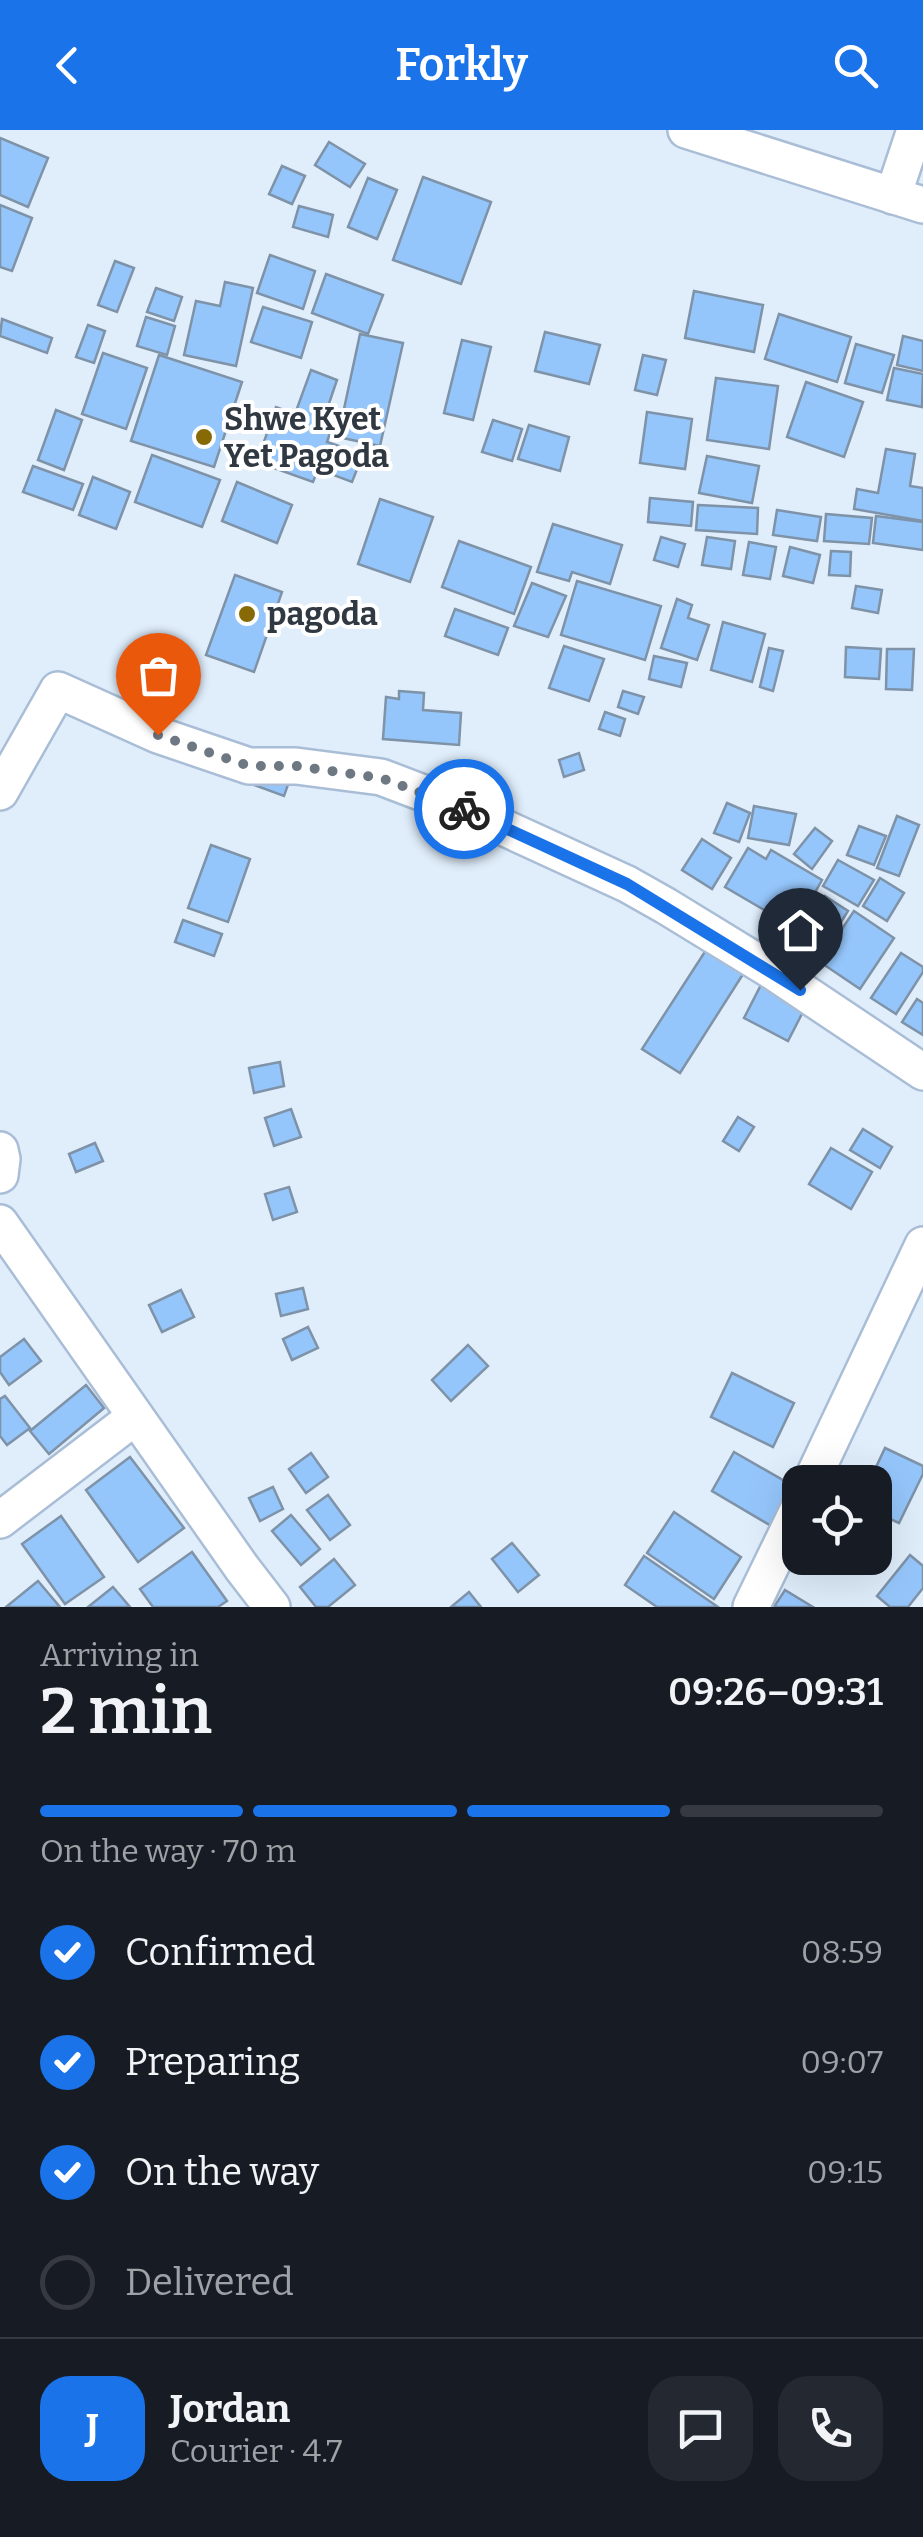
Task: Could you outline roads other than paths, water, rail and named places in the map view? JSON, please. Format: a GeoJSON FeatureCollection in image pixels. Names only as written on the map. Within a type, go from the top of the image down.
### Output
{"type":"FeatureCollection","features":[{"type":"Feature","properties":{"kind":"street"},"geometry":{"type":"LineString","coordinates":[[686,130],[908,200],[915,130]]}},
{"type":"Feature","properties":{"kind":"street"},"geometry":{"type":"LineString","coordinates":[[0,792],[58,690],[158,735],[249,766],[296,766],[381,778],[457,806],[627,884],[768,969],[923,1072]]}},
{"type":"Feature","properties":{"kind":"street"},"geometry":{"type":"LineString","coordinates":[[0,1150],[0,1175]]}},
{"type":"Feature","properties":{"kind":"street"},"geometry":{"type":"LineString","coordinates":[[0,1222],[272,1607]]}},
{"type":"Feature","properties":{"kind":"street"},"geometry":{"type":"LineString","coordinates":[[819,1465],[923,1245]]}},
{"type":"Feature","properties":{"kind":"street"},"geometry":{"type":"LineString","coordinates":[[0,1520],[135,1416]]}},
{"type":"Feature","properties":{"kind":"street"},"geometry":{"type":"LineString","coordinates":[[751,1607],[782,1543]]}},
{"type":"Feature","properties":{"kind":"place","name":"Shwe Kyet Yet Pagoda"},"geometry":{"type":"Point","coordinates":[204,437]}},
{"type":"Feature","properties":{"kind":"place","name":"pagoda"},"geometry":{"type":"Point","coordinates":[247,614]}}]}
